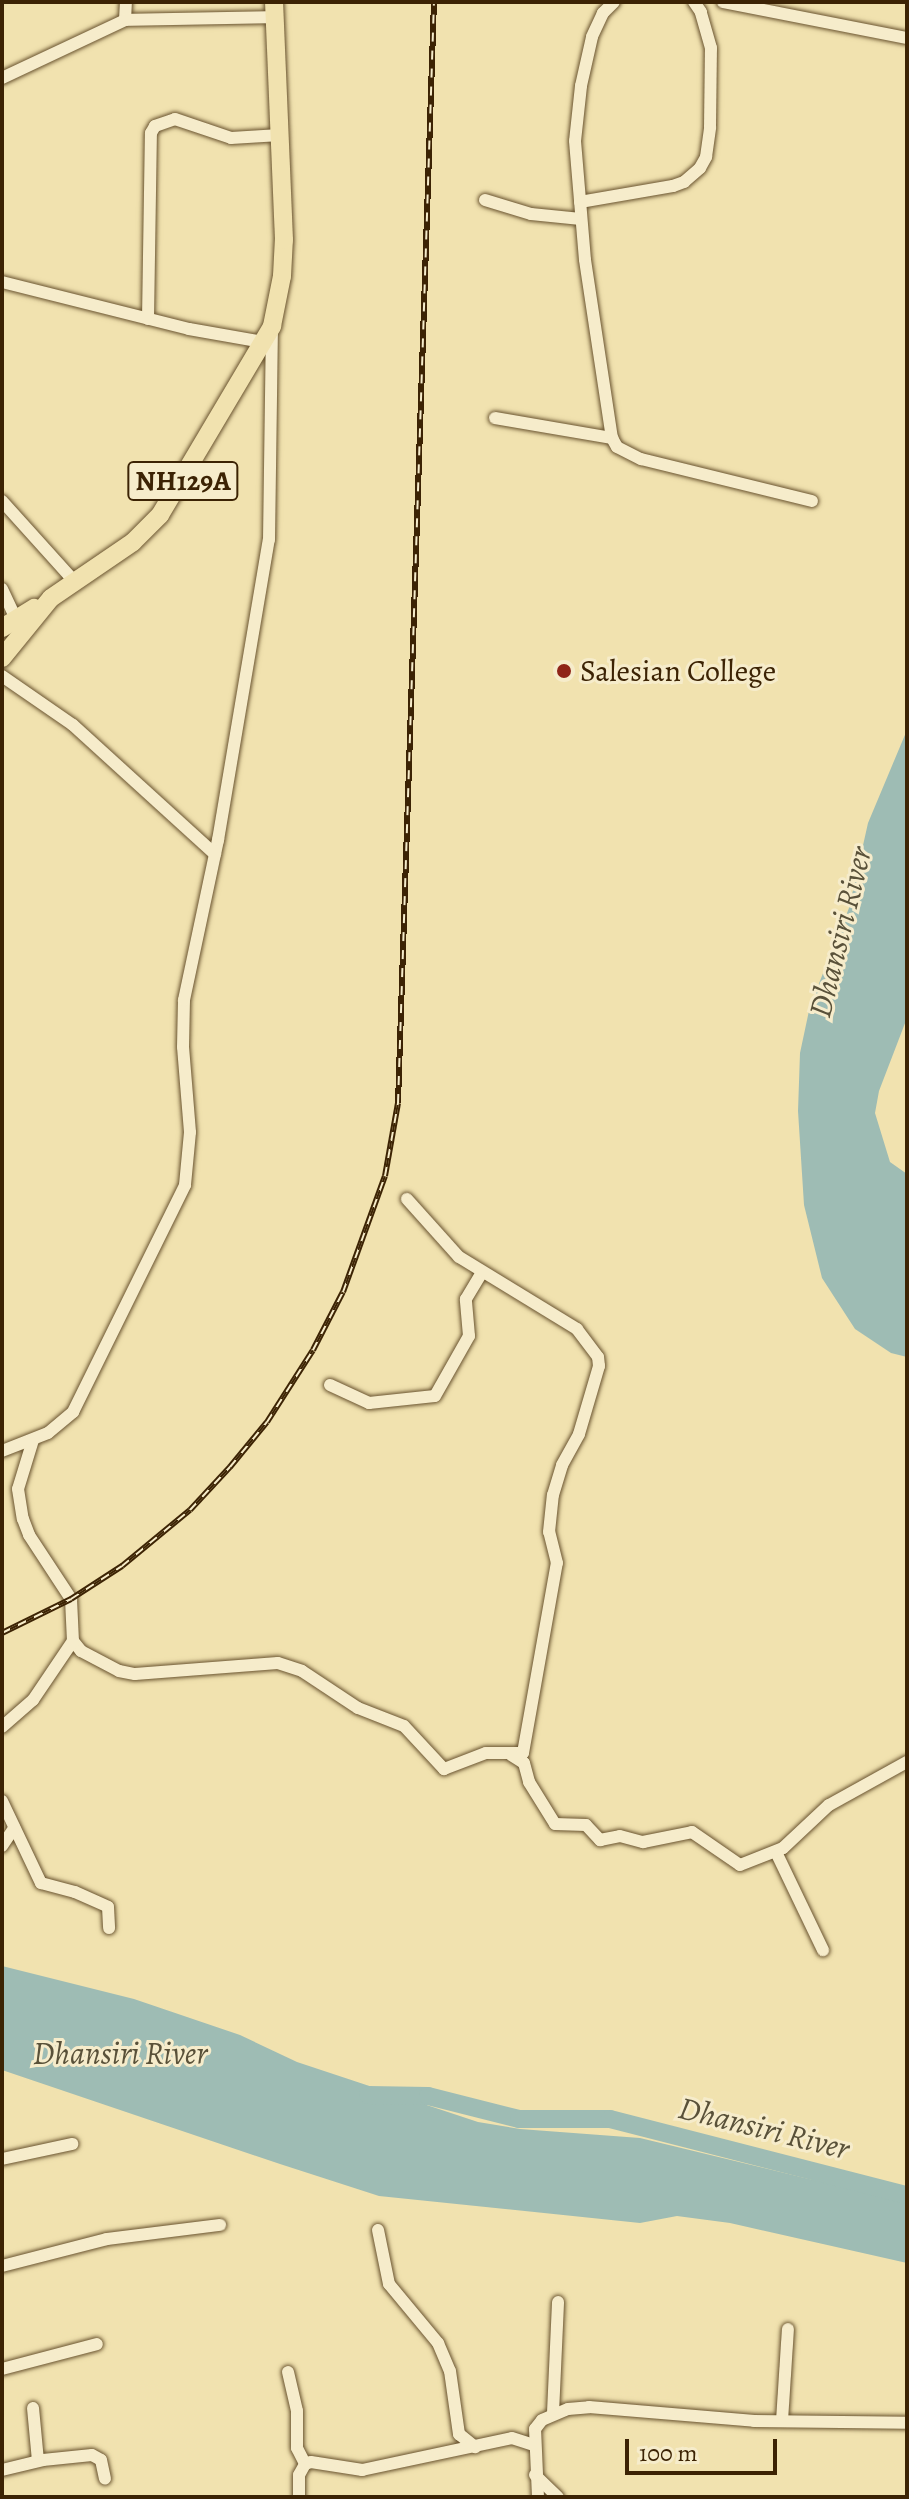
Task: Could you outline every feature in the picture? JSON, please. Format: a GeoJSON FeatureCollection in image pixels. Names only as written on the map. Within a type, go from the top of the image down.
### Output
{"type":"FeatureCollection","features":[{"type":"Feature","properties":{"kind":"highway","name":"NH129A"},"geometry":{"type":"LineString","coordinates":[[9,624],[133,542],[160,515],[268,334],[282,276],[274,9]]}},
{"type":"Feature","properties":{"kind":"highway","name":"NH129A"},"geometry":{"type":"LineString","coordinates":[[2,658],[51,598]]}},
{"type":"Feature","properties":{"kind":"street"},"geometry":{"type":"LineString","coordinates":[[125,20],[126,2]]}},
{"type":"Feature","properties":{"kind":"street"},"geometry":{"type":"LineString","coordinates":[[614,2],[603,13],[592,37],[581,86],[575,141],[581,219],[612,438],[617,447],[641,459],[812,501]]}},
{"type":"Feature","properties":{"kind":"street"},"geometry":{"type":"LineString","coordinates":[[580,202],[673,186],[684,182],[700,168],[706,157],[710,127],[711,48],[701,12],[694,2]]}},
{"type":"Feature","properties":{"kind":"street"},"geometry":{"type":"LineString","coordinates":[[723,2],[907,38]]}},
{"type":"Feature","properties":{"kind":"street"},"geometry":{"type":"LineString","coordinates":[[2,78],[125,20],[274,9]]}},
{"type":"Feature","properties":{"kind":"street"},"geometry":{"type":"LineString","coordinates":[[148,319],[151,133],[155,126],[175,119],[231,138],[280,135]]}},
{"type":"Feature","properties":{"kind":"street"},"geometry":{"type":"LineString","coordinates":[[485,200],[531,214],[581,219]]}},
{"type":"Feature","properties":{"kind":"street"},"geometry":{"type":"LineString","coordinates":[[2,282],[148,319],[268,334],[269,540],[215,854],[184,1000],[183,1047],[190,1132],[185,1185],[81,1401],[62,1425],[2,1451]]}},
{"type":"Feature","properties":{"kind":"street"},"geometry":{"type":"LineString","coordinates":[[495,418],[612,438]]}},
{"type":"Feature","properties":{"kind":"street"},"geometry":{"type":"LineString","coordinates":[[2,501],[74,581]]}},
{"type":"Feature","properties":{"kind":"street"},"geometry":{"type":"LineString","coordinates":[[2,589],[9,624]]}},
{"type":"Feature","properties":{"kind":"street"},"geometry":{"type":"LineString","coordinates":[[2,676],[73,725],[215,854]]}},
{"type":"Feature","properties":{"kind":"street"},"geometry":{"type":"LineString","coordinates":[[33,1440],[18,1489],[23,1519],[71,1599],[73,1641],[81,1651],[126,1673],[268,1662],[289,1666],[349,1704],[404,1726],[444,1769],[479,1755],[523,1753],[557,1558],[549,1532],[553,1495],[562,1465],[579,1434],[598,1360],[593,1347],[577,1329],[452,1251],[407,1199]]}},
{"type":"Feature","properties":{"kind":"street"},"geometry":{"type":"LineString","coordinates":[[330,1385],[369,1403],[435,1396],[469,1336],[466,1299],[482,1272]]}},
{"type":"Feature","properties":{"kind":"street"},"geometry":{"type":"LineString","coordinates":[[2,1727],[33,1700],[73,1641]]}},
{"type":"Feature","properties":{"kind":"street"},"geometry":{"type":"LineString","coordinates":[[508,1753],[524,1763],[529,1782],[557,1825],[583,1824],[598,1840],[620,1836],[639,1842],[692,1832],[740,1865],[776,1852],[829,1805],[907,1762]]}},
{"type":"Feature","properties":{"kind":"street"},"geometry":{"type":"LineString","coordinates":[[2,1801],[41,1883],[75,1892],[108,1907],[109,1928]]}},
{"type":"Feature","properties":{"kind":"street"},"geometry":{"type":"LineString","coordinates":[[2,1846],[14,1828]]}},
{"type":"Feature","properties":{"kind":"street"},"geometry":{"type":"LineString","coordinates":[[776,1852],[823,1950]]}},
{"type":"Feature","properties":{"kind":"street"},"geometry":{"type":"LineString","coordinates":[[2,2159],[72,2144]]}},
{"type":"Feature","properties":{"kind":"street"},"geometry":{"type":"LineString","coordinates":[[2,2266],[107,2239],[220,2225]]}},
{"type":"Feature","properties":{"kind":"street"},"geometry":{"type":"LineString","coordinates":[[378,2230],[389,2284],[438,2343],[450,2371],[459,2434],[475,2447]]}},
{"type":"Feature","properties":{"kind":"street"},"geometry":{"type":"LineString","coordinates":[[553,2413],[558,2302]]}},
{"type":"Feature","properties":{"kind":"street"},"geometry":{"type":"LineString","coordinates":[[782,2421],[788,2329]]}},
{"type":"Feature","properties":{"kind":"street"},"geometry":{"type":"LineString","coordinates":[[2,2369],[97,2344]]}},
{"type":"Feature","properties":{"kind":"street"},"geometry":{"type":"LineString","coordinates":[[288,2372],[297,2411],[297,2448],[305,2464]]}},
{"type":"Feature","properties":{"kind":"street"},"geometry":{"type":"LineString","coordinates":[[538,2497],[533,2445],[535,2429],[553,2413],[589,2407],[675,2417],[907,2423]]}},
{"type":"Feature","properties":{"kind":"street"},"geometry":{"type":"LineString","coordinates":[[33,2408],[38,2461]]}},
{"type":"Feature","properties":{"kind":"street"},"geometry":{"type":"LineString","coordinates":[[305,2464],[362,2470],[512,2438],[533,2445]]}},
{"type":"Feature","properties":{"kind":"street"},"geometry":{"type":"LineString","coordinates":[[2,2470],[38,2461],[92,2455],[101,2460],[105,2479]]}},
{"type":"Feature","properties":{"kind":"street"},"geometry":{"type":"LineString","coordinates":[[299,2497],[299,2475],[305,2464]]}},
{"type":"Feature","properties":{"kind":"street"},"geometry":{"type":"LineString","coordinates":[[535,2475],[558,2497]]}},
{"type":"Feature","properties":{"kind":"water","name":"Dhansiri River"},"geometry":{"type":"Polygon","coordinates":[[[907,730],[907,1018],[879,1091],[875,1113],[890,1162],[907,1174],[907,1357],[891,1353],[855,1329],[822,1278],[804,1205],[798,1111],[800,1053],[810,1006],[849,908],[868,823],[907,730]]]}},
{"type":"Feature","properties":{"kind":"water","name":"Dhansiri River"},"geometry":{"type":"Polygon","coordinates":[[[2,1966],[134,1999],[240,2035],[297,2062],[478,2122],[520,2129],[640,2138],[809,2179],[907,2196],[907,2263],[730,2223],[677,2216],[640,2223],[379,2196],[280,2164],[2,2070],[2,1966]]]}},
{"type":"Feature","properties":{"kind":"waterway","name":"Dhansiri River"},"geometry":{"type":"LineString","coordinates":[[368,2095],[428,2096],[519,2119],[610,2119],[907,2195]]}},
{"type":"Feature","properties":{"kind":"railway"},"geometry":{"type":"LineString","coordinates":[[2,1633],[71,1599],[122,1566],[190,1510],[230,1467],[267,1422],[313,1350],[343,1292],[385,1176],[398,1103],[434,2]]}},
{"type":"Feature","properties":{"kind":"place","name":"Salesian College"},"geometry":{"type":"Point","coordinates":[564,671]}}]}
